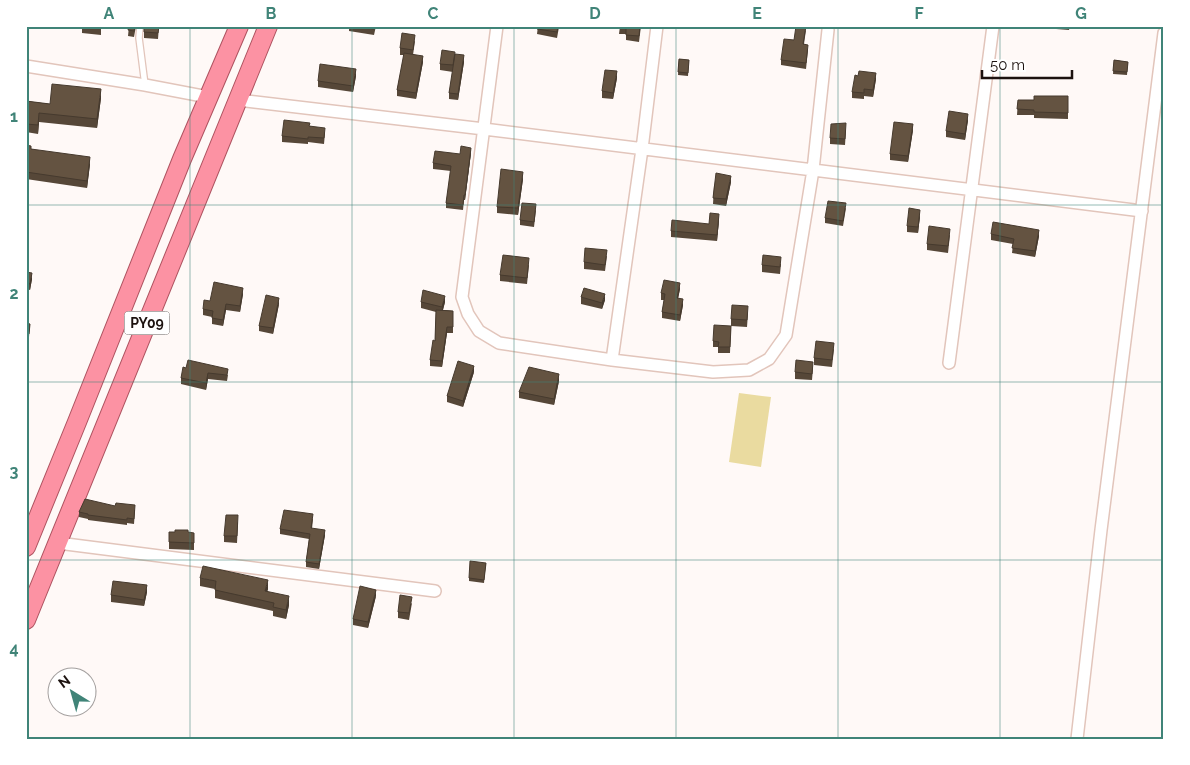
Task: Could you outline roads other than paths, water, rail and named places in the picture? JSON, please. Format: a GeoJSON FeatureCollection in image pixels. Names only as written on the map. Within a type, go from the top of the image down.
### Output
{"type":"FeatureCollection","features":[{"type":"Feature","properties":{"kind":"highway","name":"PY09"},"geometry":{"type":"LineString","coordinates":[[26,547],[182,160],[239,26]]}},
{"type":"Feature","properties":{"kind":"highway","name":"PY09"},"geometry":{"type":"LineString","coordinates":[[26,620],[268,26]]}},
{"type":"Feature","properties":{"kind":"street"},"geometry":{"type":"LineString","coordinates":[[497,26],[462,296],[468,314],[479,331],[499,343],[612,360],[714,372],[749,370],[769,359],[786,335],[812,170],[828,30]]}},
{"type":"Feature","properties":{"kind":"street"},"geometry":{"type":"LineString","coordinates":[[612,360],[642,149],[657,26]]}},
{"type":"Feature","properties":{"kind":"street"},"geometry":{"type":"LineString","coordinates":[[949,363],[993,26]]}},
{"type":"Feature","properties":{"kind":"street"},"geometry":{"type":"LineString","coordinates":[[1077,739],[1101,530],[1164,33]]}},
{"type":"Feature","properties":{"kind":"street"},"geometry":{"type":"LineString","coordinates":[[26,66],[208,97]]}},
{"type":"Feature","properties":{"kind":"street"},"geometry":{"type":"LineString","coordinates":[[238,100],[1142,211]]}},
{"type":"Feature","properties":{"kind":"street"},"geometry":{"type":"LineString","coordinates":[[58,543],[435,591]]}},
{"type":"Feature","properties":{"kind":"lane"},"geometry":{"type":"LineString","coordinates":[[140,26],[139,38],[145,85]]}}]}
